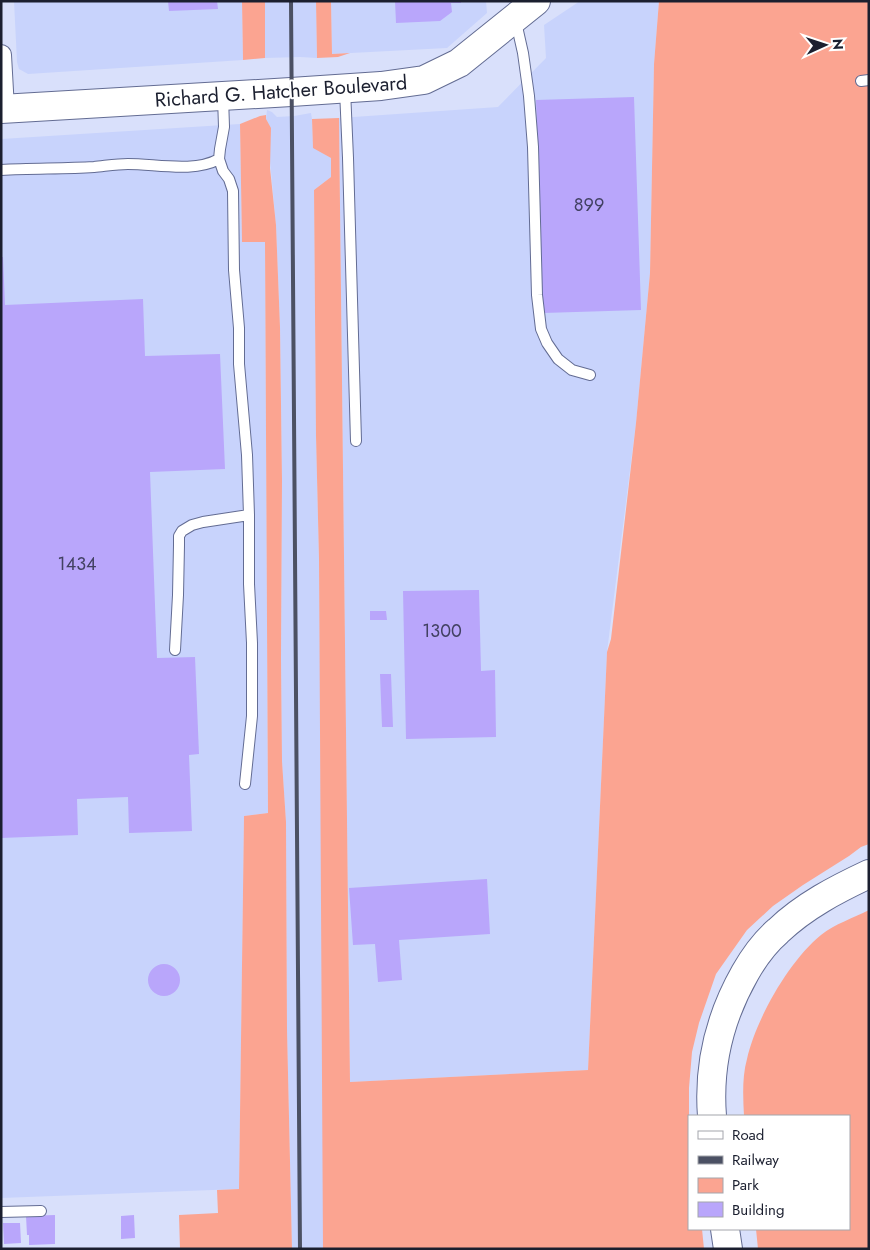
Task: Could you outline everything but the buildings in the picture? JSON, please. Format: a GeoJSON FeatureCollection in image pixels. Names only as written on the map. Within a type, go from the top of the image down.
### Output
{"type":"FeatureCollection","features":[{"type":"Feature","properties":{"kind":"main road","name":"Richard G. Hatcher Boulevard"},"geometry":{"type":"LineString","coordinates":[[2,109],[382,86],[424,80],[459,62],[514,10],[536,1]]}},
{"type":"Feature","properties":{"kind":"main road"},"geometry":{"type":"LineString","coordinates":[[712,1115],[712,1087],[716,1046],[728,1008],[738,985],[751,963],[764,945],[801,912],[869,874]]}},
{"type":"Feature","properties":{"kind":"main road"},"geometry":{"type":"LineString","coordinates":[[725,1230],[728,1249]]}},
{"type":"Feature","properties":{"kind":"street"},"geometry":{"type":"LineString","coordinates":[[1,55],[2,109]]}},
{"type":"Feature","properties":{"kind":"lane"},"geometry":{"type":"LineString","coordinates":[[514,10],[523,54],[533,147],[536,295],[541,329],[547,343],[558,359],[572,370],[590,375]]}},
{"type":"Feature","properties":{"kind":"lane"},"geometry":{"type":"LineString","coordinates":[[345,88],[356,441]]}},
{"type":"Feature","properties":{"kind":"lane"},"geometry":{"type":"LineString","coordinates":[[223,96],[224,126],[219,160],[233,191],[234,270],[239,328],[239,364],[247,455],[249,515],[252,716],[245,784]]}},
{"type":"Feature","properties":{"kind":"lane"},"geometry":{"type":"LineString","coordinates":[[1,170],[127,164],[203,166],[219,160]]}},
{"type":"Feature","properties":{"kind":"lane"},"geometry":{"type":"LineString","coordinates":[[175,650],[179,536],[182,531],[192,525],[249,515]]}},
{"type":"Feature","properties":{"kind":"lane"},"geometry":{"type":"LineString","coordinates":[[1,1212],[42,1211]]}},
{"type":"Feature","properties":{"kind":"shaded area"},"geometry":{"type":"Polygon","coordinates":[[[14,1],[242,1],[243,60],[28,74],[19,69],[17,62],[14,1]]]}},
{"type":"Feature","properties":{"kind":"shaded area"},"geometry":{"type":"Polygon","coordinates":[[[265,1],[316,1],[317,58],[265,58],[265,1]]]}},
{"type":"Feature","properties":{"kind":"shaded area"},"geometry":{"type":"Polygon","coordinates":[[[331,1],[486,1],[487,13],[447,48],[332,54],[331,1]]]}},
{"type":"Feature","properties":{"kind":"shaded area"},"geometry":{"type":"Polygon","coordinates":[[[580,1],[659,1],[654,64],[650,273],[636,423],[607,652],[588,1070],[350,1082],[339,118],[498,107],[546,58],[544,25],[580,1]]]}},
{"type":"Feature","properties":{"kind":"shaded area"},"geometry":{"type":"Polygon","coordinates":[[[267,110],[277,117],[311,113],[313,147],[331,158],[331,177],[314,190],[325,1249],[292,1249],[287,1029],[286,822],[282,761],[280,327],[276,226],[266,119],[267,110]]]}},
{"type":"Feature","properties":{"kind":"shaded area"},"geometry":{"type":"Polygon","coordinates":[[[240,124],[242,242],[265,242],[268,813],[244,816],[239,1189],[1,1198],[1,139],[240,124]]]}},
{"type":"Feature","properties":{"kind":"green space"},"geometry":{"type":"Polygon","coordinates":[[[242,1],[265,1],[265,58],[243,60],[242,1]]]}},
{"type":"Feature","properties":{"kind":"green space"},"geometry":{"type":"Polygon","coordinates":[[[316,1],[331,1],[332,54],[350,53],[338,57],[317,58],[316,1]]]}},
{"type":"Feature","properties":{"kind":"green space"},"geometry":{"type":"Polygon","coordinates":[[[659,1],[869,1],[869,844],[861,847],[773,906],[747,930],[716,974],[699,1023],[692,1052],[689,1088],[688,1230],[702,1230],[704,1249],[323,1249],[319,559],[314,190],[331,177],[331,158],[313,148],[312,119],[339,118],[350,1082],[588,1070],[607,652],[611,639],[636,423],[650,273],[654,64],[659,1]]]}},
{"type":"Feature","properties":{"kind":"green space"},"geometry":{"type":"Polygon","coordinates":[[[266,115],[271,128],[270,168],[276,225],[280,327],[282,761],[286,822],[287,1029],[292,1249],[180,1249],[179,1215],[218,1213],[217,1190],[239,1189],[244,816],[268,813],[265,242],[242,242],[240,124],[266,115]]]}},
{"type":"Feature","properties":{"kind":"green space"},"geometry":{"type":"Polygon","coordinates":[[[869,910],[869,1249],[758,1249],[756,1230],[850,1230],[850,1115],[744,1115],[743,1094],[745,1066],[751,1043],[775,992],[809,946],[826,931],[869,910]]]}},
{"type":"Feature","properties":{"kind":"railway"},"geometry":{"type":"LineString","coordinates":[[291,1],[300,1249]]}}]}
